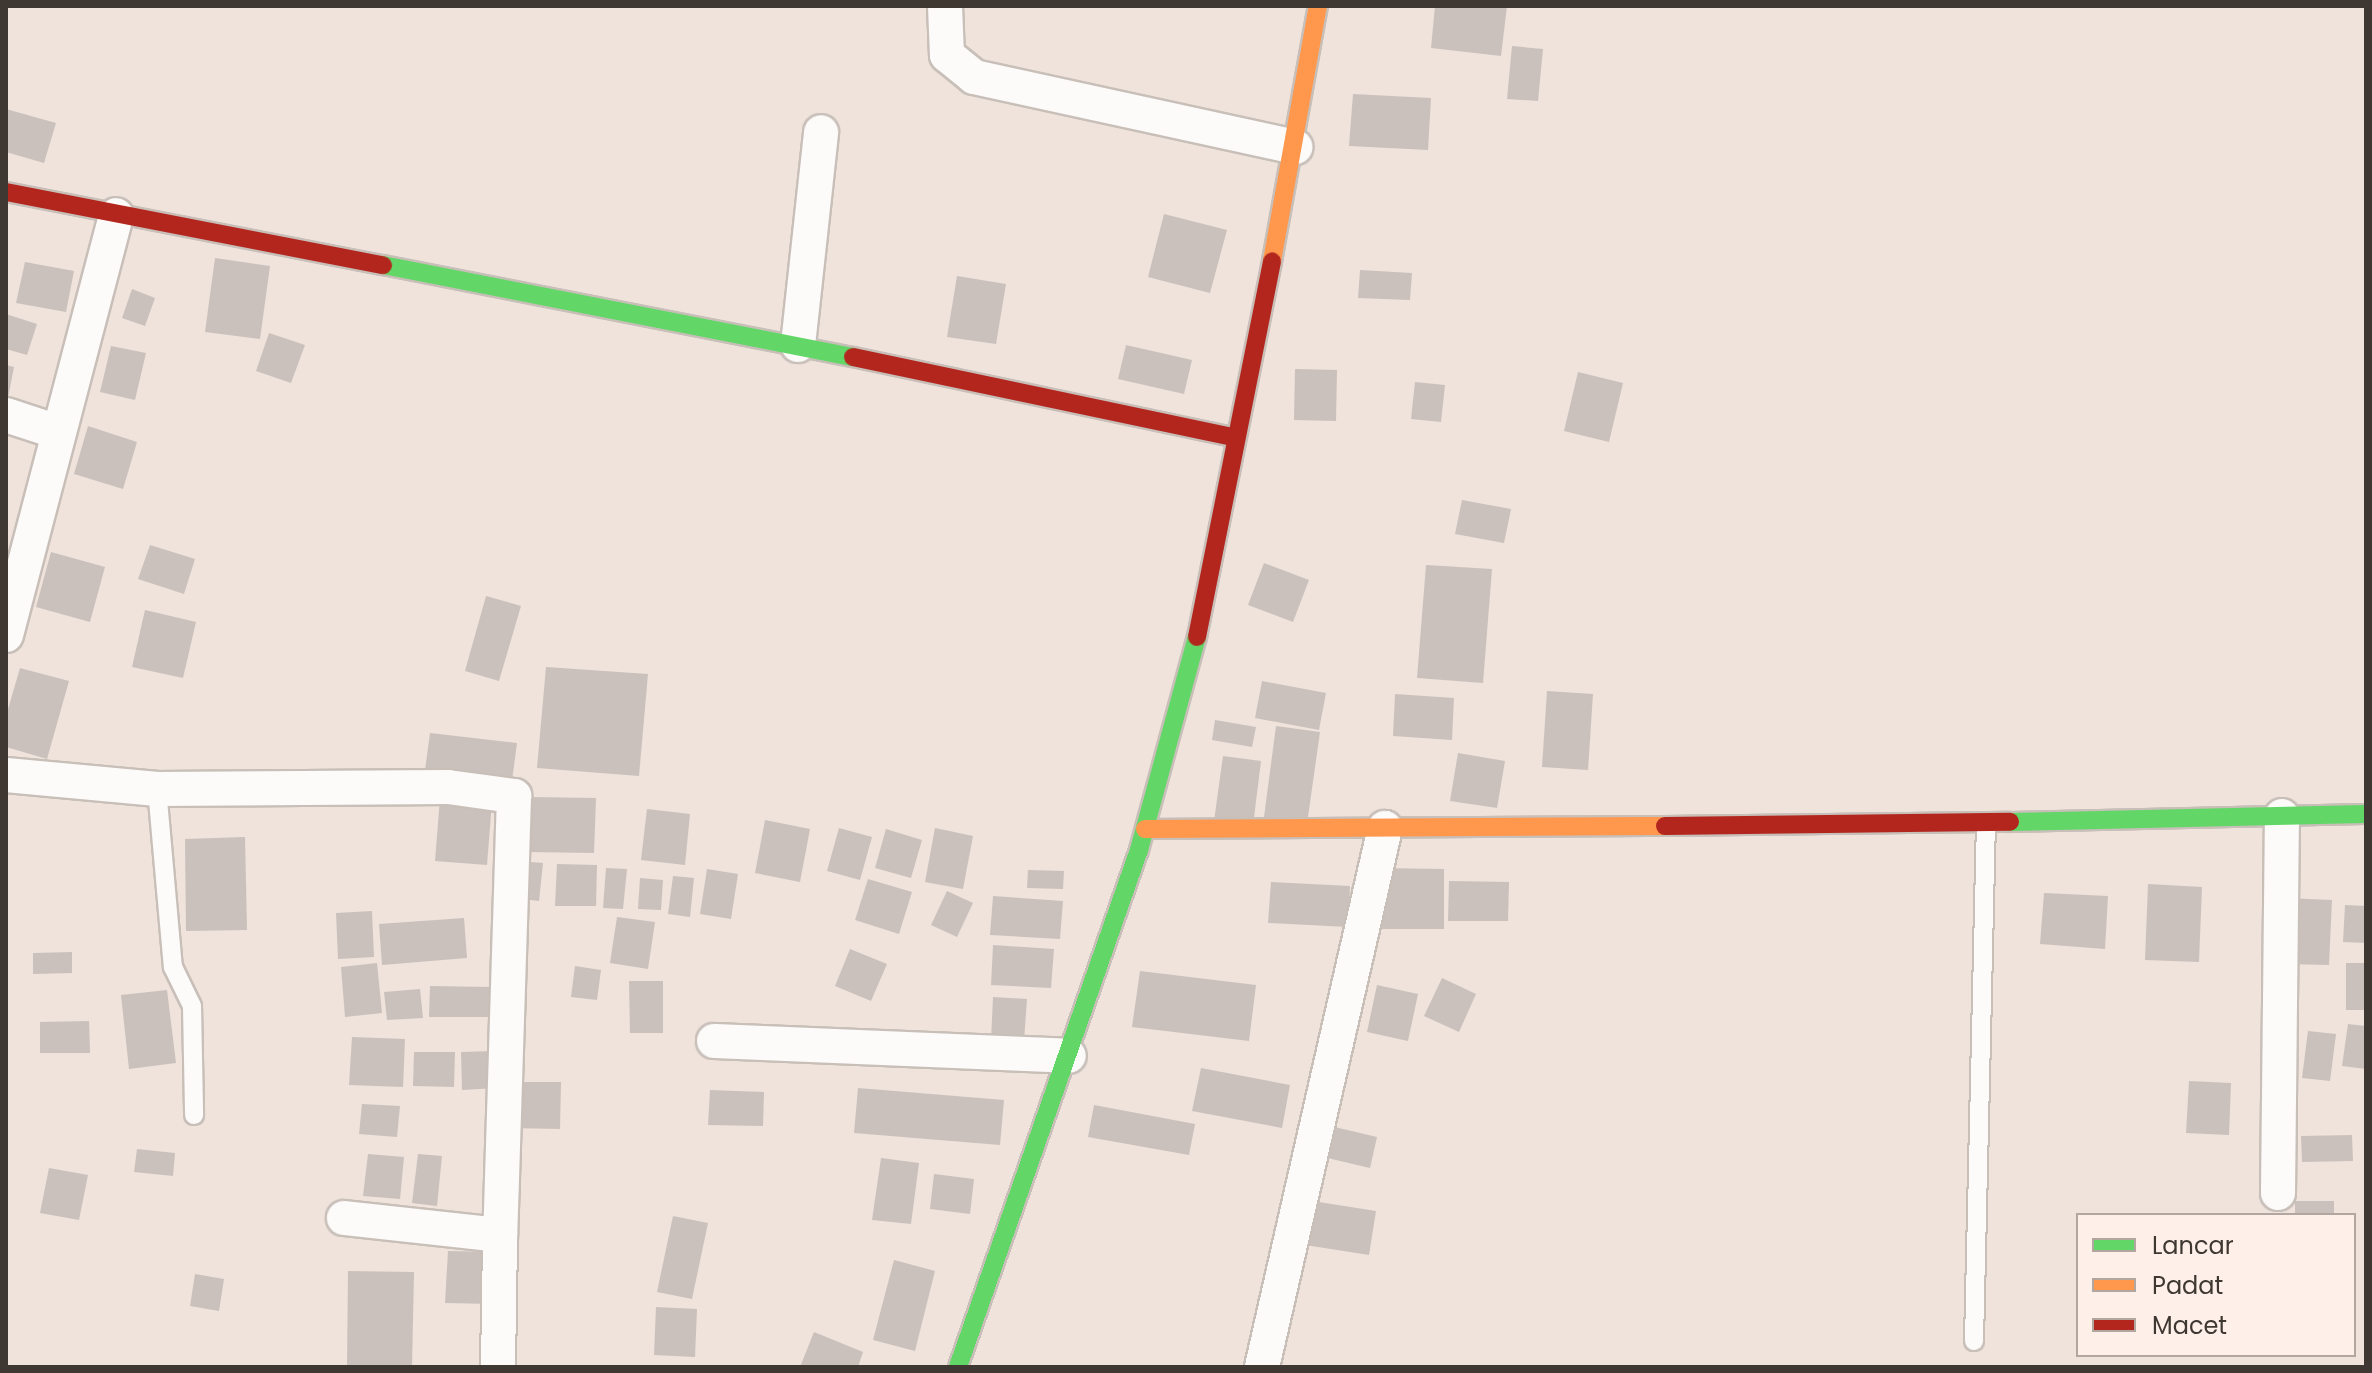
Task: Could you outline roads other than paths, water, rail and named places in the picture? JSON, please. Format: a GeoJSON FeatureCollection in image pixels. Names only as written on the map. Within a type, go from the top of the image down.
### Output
{"type":"FeatureCollection","features":[{"type":"Feature","properties":{"kind":"street"},"geometry":{"type":"LineString","coordinates":[[945,6],[947,55],[974,77],[1295,147]]}},
{"type":"Feature","properties":{"kind":"street"},"geometry":{"type":"LineString","coordinates":[[958,1367],[1069,1056],[1145,829],[1199,628],[1295,147],[1318,6]]}},
{"type":"Feature","properties":{"kind":"street"},"geometry":{"type":"LineString","coordinates":[[798,345],[821,132]]}},
{"type":"Feature","properties":{"kind":"street"},"geometry":{"type":"LineString","coordinates":[[6,192],[798,345],[1236,438]]}},
{"type":"Feature","properties":{"kind":"street"},"geometry":{"type":"LineString","coordinates":[[6,635],[116,215]]}},
{"type":"Feature","properties":{"kind":"street"},"geometry":{"type":"LineString","coordinates":[[6,415],[58,432]]}},
{"type":"Feature","properties":{"kind":"street"},"geometry":{"type":"LineString","coordinates":[[6,775],[157,789],[448,787],[514,796],[498,1367]]}},
{"type":"Feature","properties":{"kind":"street"},"geometry":{"type":"LineString","coordinates":[[1145,829],[1986,822],[2366,814]]}},
{"type":"Feature","properties":{"kind":"street"},"geometry":{"type":"LineString","coordinates":[[2278,1193],[2282,816]]}},
{"type":"Feature","properties":{"kind":"street"},"geometry":{"type":"LineString","coordinates":[[1262,1367],[1385,828]]}},
{"type":"Feature","properties":{"kind":"street"},"geometry":{"type":"LineString","coordinates":[[714,1041],[1069,1056]]}},
{"type":"Feature","properties":{"kind":"street"},"geometry":{"type":"LineString","coordinates":[[344,1218],[500,1235]]}},
{"type":"Feature","properties":{"kind":"lane"},"geometry":{"type":"LineString","coordinates":[[157,789],[173,967],[192,1006],[194,1115]]}},
{"type":"Feature","properties":{"kind":"lane"},"geometry":{"type":"LineString","coordinates":[[1974,1341],[1986,822]]}}]}
